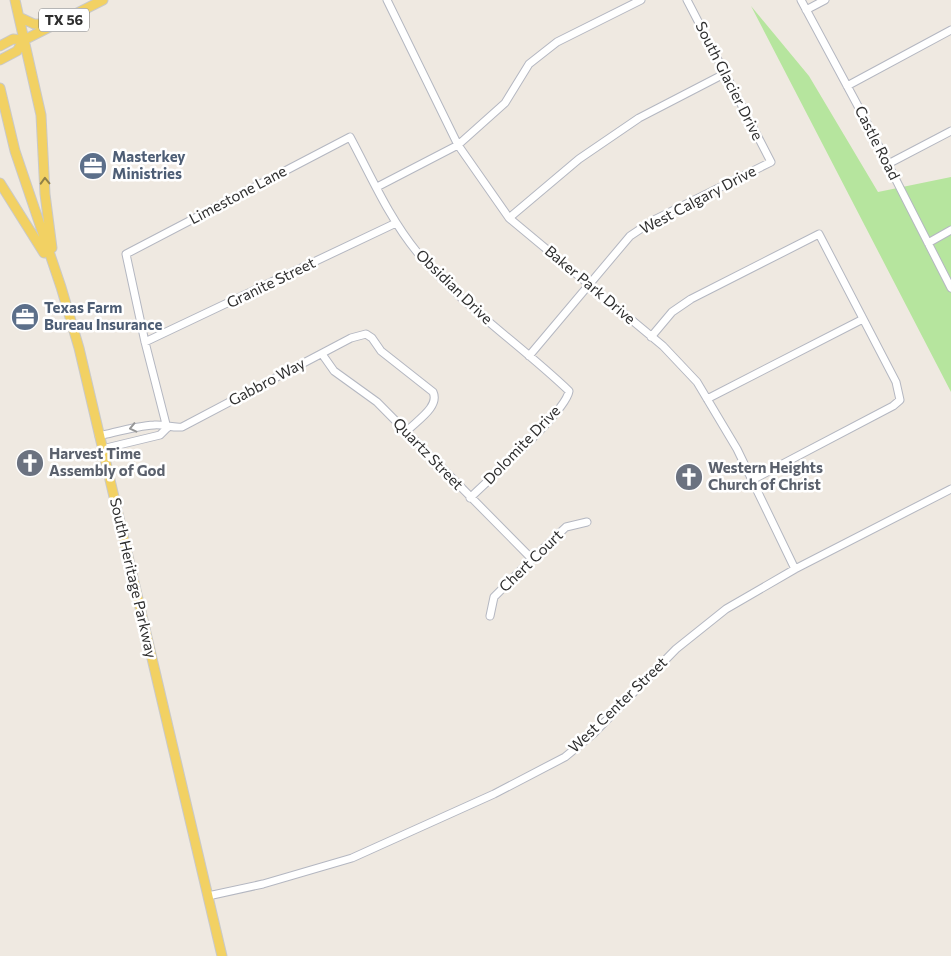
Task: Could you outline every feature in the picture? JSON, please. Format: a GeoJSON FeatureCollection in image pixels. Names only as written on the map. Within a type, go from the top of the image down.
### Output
{"type":"FeatureCollection","features":[{"type":"Feature","properties":{"kind":"main road"},"geometry":{"type":"LineString","coordinates":[[15,0],[40,115],[48,220],[61,287]]}},
{"type":"Feature","properties":{"kind":"main road","name":"TX 56"},"geometry":{"type":"LineString","coordinates":[[0,60],[17,51],[24,40],[103,0]]}},
{"type":"Feature","properties":{"kind":"main road"},"geometry":{"type":"LineString","coordinates":[[19,17],[34,24],[56,24]]}},
{"type":"Feature","properties":{"kind":"main road","name":"TX 56"},"geometry":{"type":"LineString","coordinates":[[0,46],[13,39],[24,40]]}},
{"type":"Feature","properties":{"kind":"main road","name":"South Heritage Parkway"},"geometry":{"type":"LineString","coordinates":[[0,88],[15,151],[61,287],[99,436],[222,956]]}},
{"type":"Feature","properties":{"kind":"main road"},"geometry":{"type":"LineString","coordinates":[[0,183],[39,243],[61,287]]}},
{"type":"Feature","properties":{"kind":"street","name":"Baker Park Drive"},"geometry":{"type":"LineString","coordinates":[[387,0],[458,145],[510,218],[651,336],[697,382],[737,449],[795,569]]}},
{"type":"Feature","properties":{"kind":"street"},"geometry":{"type":"LineString","coordinates":[[377,188],[458,145],[505,103],[530,64],[550,48],[641,0]]}},
{"type":"Feature","properties":{"kind":"street","name":"South Glacier Drive"},"geometry":{"type":"LineString","coordinates":[[687,0],[771,162]]}},
{"type":"Feature","properties":{"kind":"street","name":"Castle Road"},"geometry":{"type":"LineString","coordinates":[[801,0],[951,288]]}},
{"type":"Feature","properties":{"kind":"street"},"geometry":{"type":"LineString","coordinates":[[806,10],[825,0]]}},
{"type":"Feature","properties":{"kind":"street"},"geometry":{"type":"LineString","coordinates":[[847,86],[951,30]]}},
{"type":"Feature","properties":{"kind":"street"},"geometry":{"type":"LineString","coordinates":[[510,218],[579,159],[631,123],[724,74]]}},
{"type":"Feature","properties":{"kind":"street"},"geometry":{"type":"LineString","coordinates":[[888,164],[951,131]]}},
{"type":"Feature","properties":{"kind":"street","name":"Obsidian Drive"},"geometry":{"type":"LineString","coordinates":[[350,137],[396,223],[417,252],[438,274],[569,390]]}},
{"type":"Feature","properties":{"kind":"street","name":"Limestone Lane"},"geometry":{"type":"LineString","coordinates":[[145,342],[126,254],[350,137]]}},
{"type":"Feature","properties":{"kind":"street","name":"West Calgary Drive"},"geometry":{"type":"LineString","coordinates":[[530,356],[630,236],[646,225],[771,162]]}},
{"type":"Feature","properties":{"kind":"street","name":"Granite Street"},"geometry":{"type":"LineString","coordinates":[[145,342],[396,223]]}},
{"type":"Feature","properties":{"kind":"street"},"geometry":{"type":"LineString","coordinates":[[928,243],[951,230]]}},
{"type":"Feature","properties":{"kind":"street"},"geometry":{"type":"LineString","coordinates":[[651,336],[672,312],[690,299],[819,234],[896,382],[900,400],[893,406],[752,480]]}},
{"type":"Feature","properties":{"kind":"street"},"geometry":{"type":"LineString","coordinates":[[707,399],[863,319]]}},
{"type":"Feature","properties":{"kind":"street","name":"Gabbro Way"},"geometry":{"type":"LineString","coordinates":[[99,436],[158,424],[167,428],[182,427],[351,338],[366,334],[372,338],[382,351],[433,392],[436,398],[434,406],[406,432]]}},
{"type":"Feature","properties":{"kind":"street"},"geometry":{"type":"LineString","coordinates":[[145,342],[167,428]]}},
{"type":"Feature","properties":{"kind":"street","name":"Quartz Street"},"geometry":{"type":"LineString","coordinates":[[322,354],[334,371],[377,402],[532,559]]}},
{"type":"Feature","properties":{"kind":"street","name":"Dolomite Drive"},"geometry":{"type":"LineString","coordinates":[[470,498],[544,425],[568,397],[569,390]]}},
{"type":"Feature","properties":{"kind":"street","name":"Gabbro Way"},"geometry":{"type":"LineString","coordinates":[[102,449],[160,435],[167,428]]}},
{"type":"Feature","properties":{"kind":"street","name":"West Center Street"},"geometry":{"type":"LineString","coordinates":[[208,896],[263,884],[352,858],[494,794],[565,756],[593,734],[676,648],[726,609],[795,569],[951,490]]}},
{"type":"Feature","properties":{"kind":"street","name":"Chert Court"},"geometry":{"type":"LineString","coordinates":[[490,616],[494,597],[532,559],[566,527],[587,522]]}},
{"type":"Feature","properties":{"kind":"green space"},"geometry":{"type":"Polygon","coordinates":[[[751,6],[809,76],[878,192],[951,177],[951,392],[751,6]]]}},
{"type":"Feature","properties":{"kind":"place","name":"Masterkey Ministries"},"geometry":{"type":"Point","coordinates":[93,166]}},
{"type":"Feature","properties":{"kind":"place","name":"Texas Farm Bureau Insurance"},"geometry":{"type":"Point","coordinates":[25,317]}},
{"type":"Feature","properties":{"kind":"place","name":"Harvest Time Assembly of God"},"geometry":{"type":"Point","coordinates":[30,463]}},
{"type":"Feature","properties":{"kind":"place","name":"Western Heights Church of Christ"},"geometry":{"type":"Point","coordinates":[689,477]}}]}
